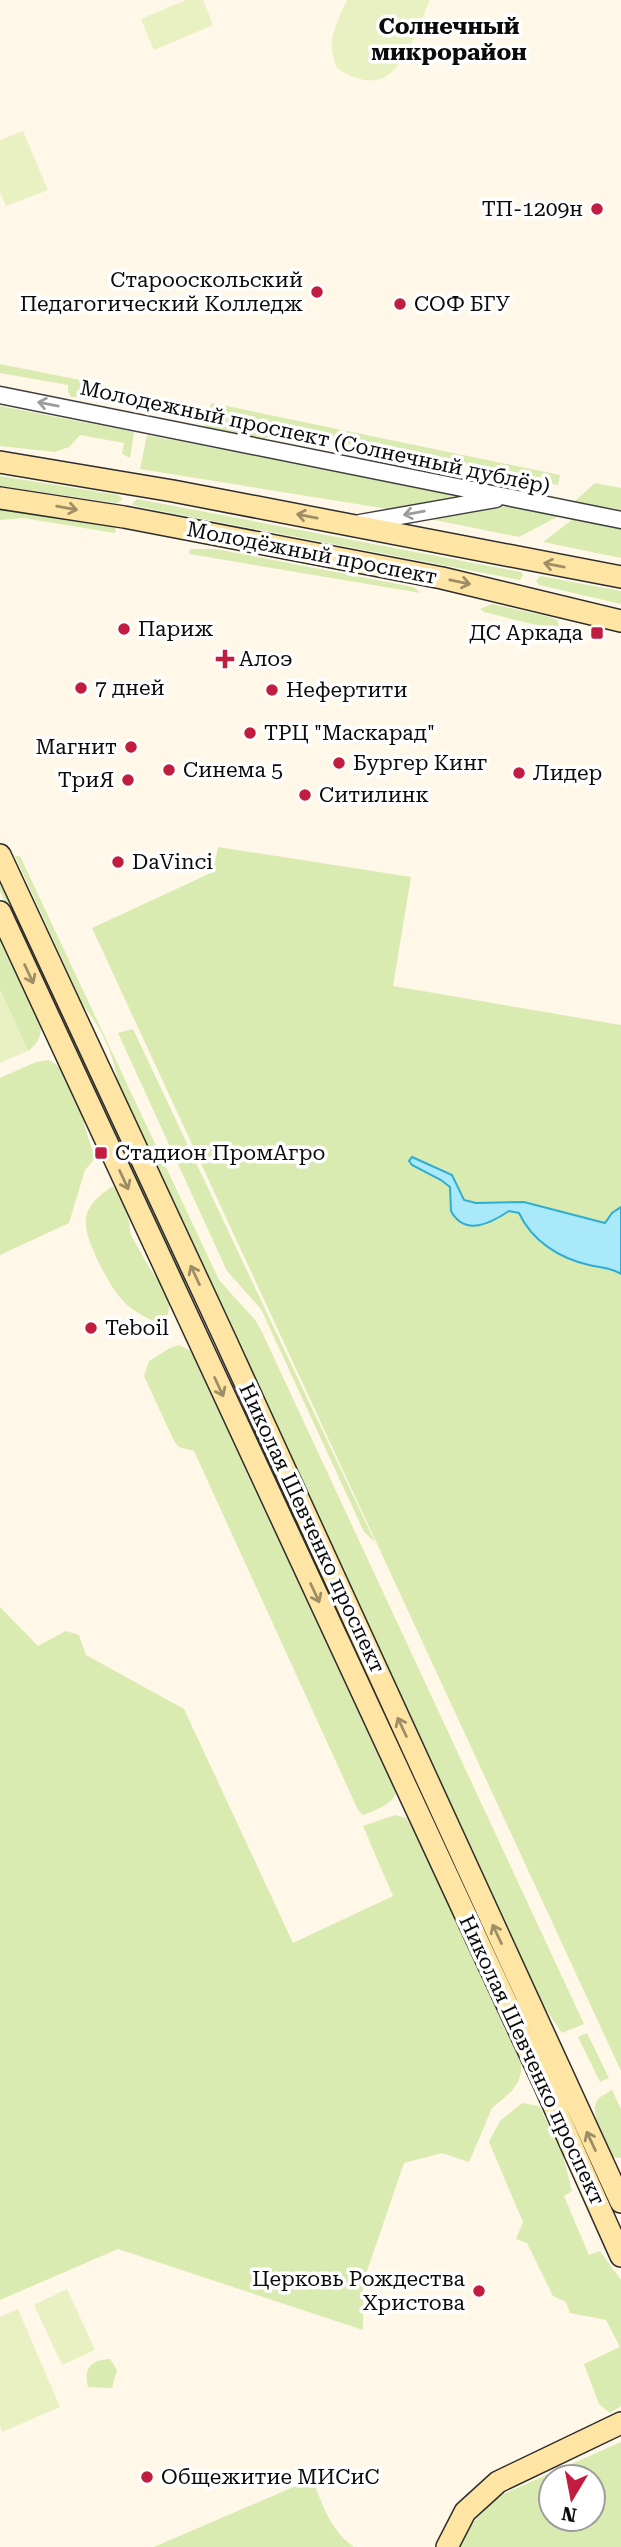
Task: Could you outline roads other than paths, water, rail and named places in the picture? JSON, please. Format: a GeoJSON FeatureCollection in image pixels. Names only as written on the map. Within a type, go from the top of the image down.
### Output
{"type":"FeatureCollection","features":[{"type":"Feature","properties":{"kind":"main road","name":"Молодёжный проспект"},"geometry":{"type":"LineString","coordinates":[[0,462],[353,524],[621,577]]}},
{"type":"Feature","properties":{"kind":"main road","name":"Молодёжный проспект"},"geometry":{"type":"LineString","coordinates":[[0,498],[124,517],[442,578],[621,621]]}},
{"type":"Feature","properties":{"kind":"main road","name":"Николая Шевченко проспект"},"geometry":{"type":"LineString","coordinates":[[0,856],[621,2202]]}},
{"type":"Feature","properties":{"kind":"main road","name":"Николая Шевченко проспект"},"geometry":{"type":"LineString","coordinates":[[0,912],[544,2084],[621,2256]]}},
{"type":"Feature","properties":{"kind":"main road"},"geometry":{"type":"LineString","coordinates":[[192,1327],[214,1318]]}},
{"type":"Feature","properties":{"kind":"main road"},"geometry":{"type":"LineString","coordinates":[[447,2547],[465,2512],[498,2482],[621,2423]]}},
{"type":"Feature","properties":{"kind":"street","name":"Молодежный проспект (Солнечный дублёр)"},"geometry":{"type":"LineString","coordinates":[[0,395],[621,520]]}},
{"type":"Feature","properties":{"kind":"street"},"geometry":{"type":"LineString","coordinates":[[353,524],[506,497]]}},
{"type":"Feature","properties":{"kind":"water"},"geometry":{"type":"Polygon","coordinates":[[[412,1157],[452,1175],[464,1200],[476,1203],[524,1202],[605,1223],[612,1213],[621,1207],[621,1274],[557,1253],[531,1232],[519,1213],[509,1211],[486,1223],[471,1226],[463,1224],[451,1211],[450,1187],[412,1165],[409,1161],[412,1157]]]}},
{"type":"Feature","properties":{"kind":"place","name":"ТП-1209н"},"geometry":{"type":"Point","coordinates":[597,209]}},
{"type":"Feature","properties":{"kind":"place","name":"Старооскольский Педагогический Колледж"},"geometry":{"type":"Point","coordinates":[317,292]}},
{"type":"Feature","properties":{"kind":"place","name":"СОФ БГУ"},"geometry":{"type":"Point","coordinates":[400,304]}},
{"type":"Feature","properties":{"kind":"place","name":"Париж"},"geometry":{"type":"Point","coordinates":[124,629]}},
{"type":"Feature","properties":{"kind":"place","name":"ДС Аркада"},"geometry":{"type":"Point","coordinates":[597,633]}},
{"type":"Feature","properties":{"kind":"place","name":"Алоэ"},"geometry":{"type":"Point","coordinates":[225,659]}},
{"type":"Feature","properties":{"kind":"place","name":"7 дней"},"geometry":{"type":"Point","coordinates":[81,688]}},
{"type":"Feature","properties":{"kind":"place","name":"Нефертити"},"geometry":{"type":"Point","coordinates":[272,690]}},
{"type":"Feature","properties":{"kind":"place","name":"ТРЦ \"Маскарад\""},"geometry":{"type":"Point","coordinates":[250,733]}},
{"type":"Feature","properties":{"kind":"place","name":"Магнит"},"geometry":{"type":"Point","coordinates":[131,747]}},
{"type":"Feature","properties":{"kind":"place","name":"Бургер Кинг"},"geometry":{"type":"Point","coordinates":[339,763]}},
{"type":"Feature","properties":{"kind":"place","name":"Синема 5"},"geometry":{"type":"Point","coordinates":[169,770]}},
{"type":"Feature","properties":{"kind":"place","name":"Лидер"},"geometry":{"type":"Point","coordinates":[519,773]}},
{"type":"Feature","properties":{"kind":"place","name":"ТриЯ"},"geometry":{"type":"Point","coordinates":[128,780]}},
{"type":"Feature","properties":{"kind":"place","name":"Ситилинк"},"geometry":{"type":"Point","coordinates":[305,795]}},
{"type":"Feature","properties":{"kind":"place","name":"DaVinci"},"geometry":{"type":"Point","coordinates":[118,862]}},
{"type":"Feature","properties":{"kind":"place","name":"Стадион ПромАгро"},"geometry":{"type":"Point","coordinates":[101,1153]}},
{"type":"Feature","properties":{"kind":"place","name":"Teboil"},"geometry":{"type":"Point","coordinates":[91,1328]}},
{"type":"Feature","properties":{"kind":"place","name":"Церковь Рождества Христова"},"geometry":{"type":"Point","coordinates":[479,2291]}},
{"type":"Feature","properties":{"kind":"place","name":"Общежитие МИСиС"},"geometry":{"type":"Point","coordinates":[147,2477]}},
{"type":"Feature","properties":{"kind":"district","name":"Солнечный микрорайон"},"geometry":{"type":"Point","coordinates":[449,39]}}]}
